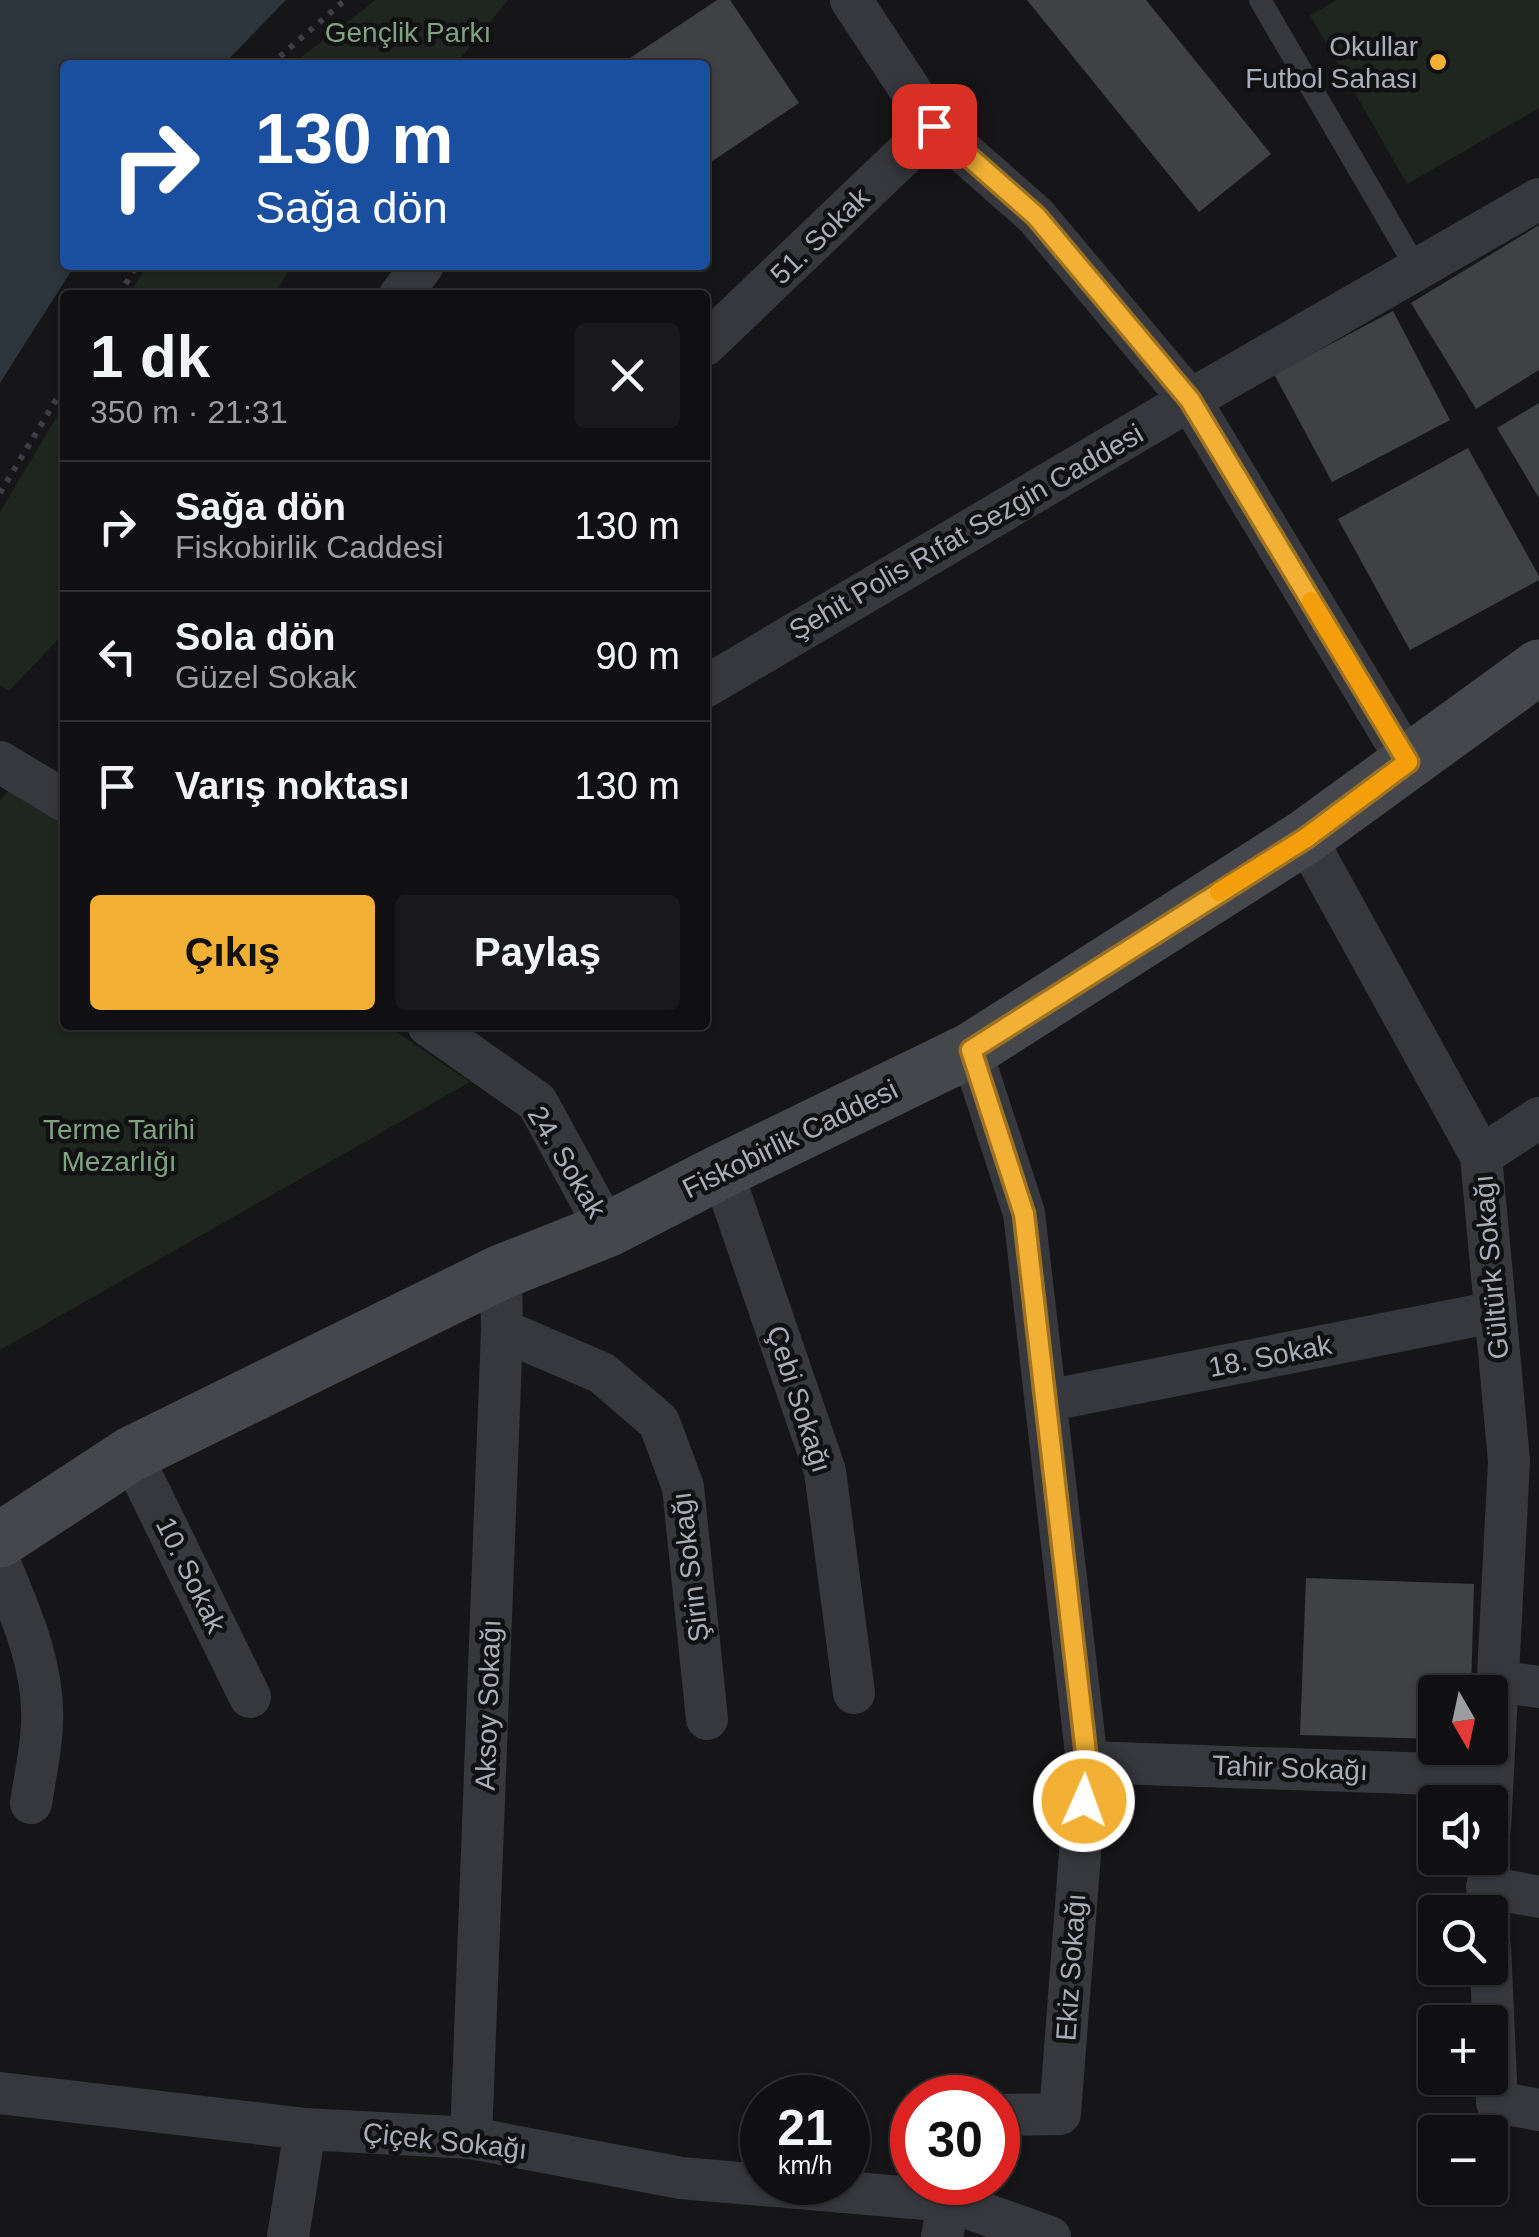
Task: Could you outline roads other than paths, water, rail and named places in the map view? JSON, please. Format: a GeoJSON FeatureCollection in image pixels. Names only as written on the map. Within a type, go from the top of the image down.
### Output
{"type":"FeatureCollection","features":[{"type":"Feature","properties":{"kind":"main road","name":"Fiskobirlik Caddesi"},"geometry":{"type":"LineString","coordinates":[[0,1540],[132,1454],[502,1272],[607,1230],[971,1050],[1306,838],[1539,668]]}},
{"type":"Feature","properties":{"kind":"street"},"geometry":{"type":"LineString","coordinates":[[852,0],[934,126],[1036,216],[1190,400],[1408,762]]}},
{"type":"Feature","properties":{"kind":"street","name":"51. Sokak"},"geometry":{"type":"LineString","coordinates":[[710,340],[934,126]]}},
{"type":"Feature","properties":{"kind":"street","name":"Şehit Polis Rıfat Sezgin Caddesi"},"geometry":{"type":"LineString","coordinates":[[710,679],[1539,199]]}},
{"type":"Feature","properties":{"kind":"street"},"geometry":{"type":"LineString","coordinates":[[404,290],[419,270]]}},
{"type":"Feature","properties":{"kind":"street"},"geometry":{"type":"LineString","coordinates":[[0,762],[60,798]]}},
{"type":"Feature","properties":{"kind":"street","name":"Gültürk Sokağı"},"geometry":{"type":"LineString","coordinates":[[1306,838],[1480,1156],[1494,1312],[1524,1462],[1497,1675]]}},
{"type":"Feature","properties":{"kind":"street","name":"24. Sokak"},"geometry":{"type":"LineString","coordinates":[[435,1030],[537,1102],[607,1230]]}},
{"type":"Feature","properties":{"kind":"street","name":"Ekiz Sokağı"},"geometry":{"type":"LineString","coordinates":[[971,1050],[1024,1214],[1087,1762],[1060,2114],[1020,2115]]}},
{"type":"Feature","properties":{"kind":"street"},"geometry":{"type":"LineString","coordinates":[[1480,1156],[1539,1118]]}},
{"type":"Feature","properties":{"kind":"street","name":"Çebi Sokağı"},"geometry":{"type":"LineString","coordinates":[[722,1171],[825,1471],[854,1693]]}},
{"type":"Feature","properties":{"kind":"street","name":"Aksoy Sokağı"},"geometry":{"type":"LineString","coordinates":[[471,2138],[502,1272]]}},
{"type":"Feature","properties":{"kind":"street","name":"18. Sokak"},"geometry":{"type":"LineString","coordinates":[[1046,1401],[1494,1312]]}},
{"type":"Feature","properties":{"kind":"street","name":"Şirin Sokağı"},"geometry":{"type":"LineString","coordinates":[[502,1330],[602,1372],[659,1422],[684,1487],[706,1719]]}},
{"type":"Feature","properties":{"kind":"street","name":"10. Sokak"},"geometry":{"type":"LineString","coordinates":[[132,1454],[250,1697]]}},
{"type":"Feature","properties":{"kind":"street"},"geometry":{"type":"LineString","coordinates":[[0,1564],[24,1620],[40,1689],[43,1722],[31,1803]]}},
{"type":"Feature","properties":{"kind":"street"},"geometry":{"type":"LineString","coordinates":[[1508,1683],[1539,1687]]}},
{"type":"Feature","properties":{"kind":"street","name":"Tahir Sokağı"},"geometry":{"type":"LineString","coordinates":[[1087,1762],[1492,1776]]}},
{"type":"Feature","properties":{"kind":"street","name":"Gültürk Sokağı"},"geometry":{"type":"LineString","coordinates":[[1492,1765],[1492,1785]]}},
{"type":"Feature","properties":{"kind":"street"},"geometry":{"type":"LineString","coordinates":[[1488,1886],[1539,1897]]}},
{"type":"Feature","properties":{"kind":"street"},"geometry":{"type":"LineString","coordinates":[[1492,1985],[1497,2102],[1539,2110]]}},
{"type":"Feature","properties":{"kind":"street","name":"Çiçek Sokağı"},"geometry":{"type":"LineString","coordinates":[[0,2093],[304,2129],[471,2138],[681,2178],[947,2207],[1050,2237]]}},
{"type":"Feature","properties":{"kind":"street"},"geometry":{"type":"LineString","coordinates":[[288,2237],[304,2129]]}},
{"type":"Feature","properties":{"kind":"lane"},"geometry":{"type":"LineString","coordinates":[[1260,0],[1417,269]]}},
{"type":"Feature","properties":{"kind":"place","name":"Okullar Futbol Sahası"},"geometry":{"type":"Point","coordinates":[1438,62]}},
{"type":"Feature","properties":{"kind":"park label","name":"Gençlik Parkı"},"geometry":{"type":"Point","coordinates":[408,32]}},
{"type":"Feature","properties":{"kind":"park label","name":"Terme Tarihi Mezarlığı"},"geometry":{"type":"Point","coordinates":[119,1145]}}]}
